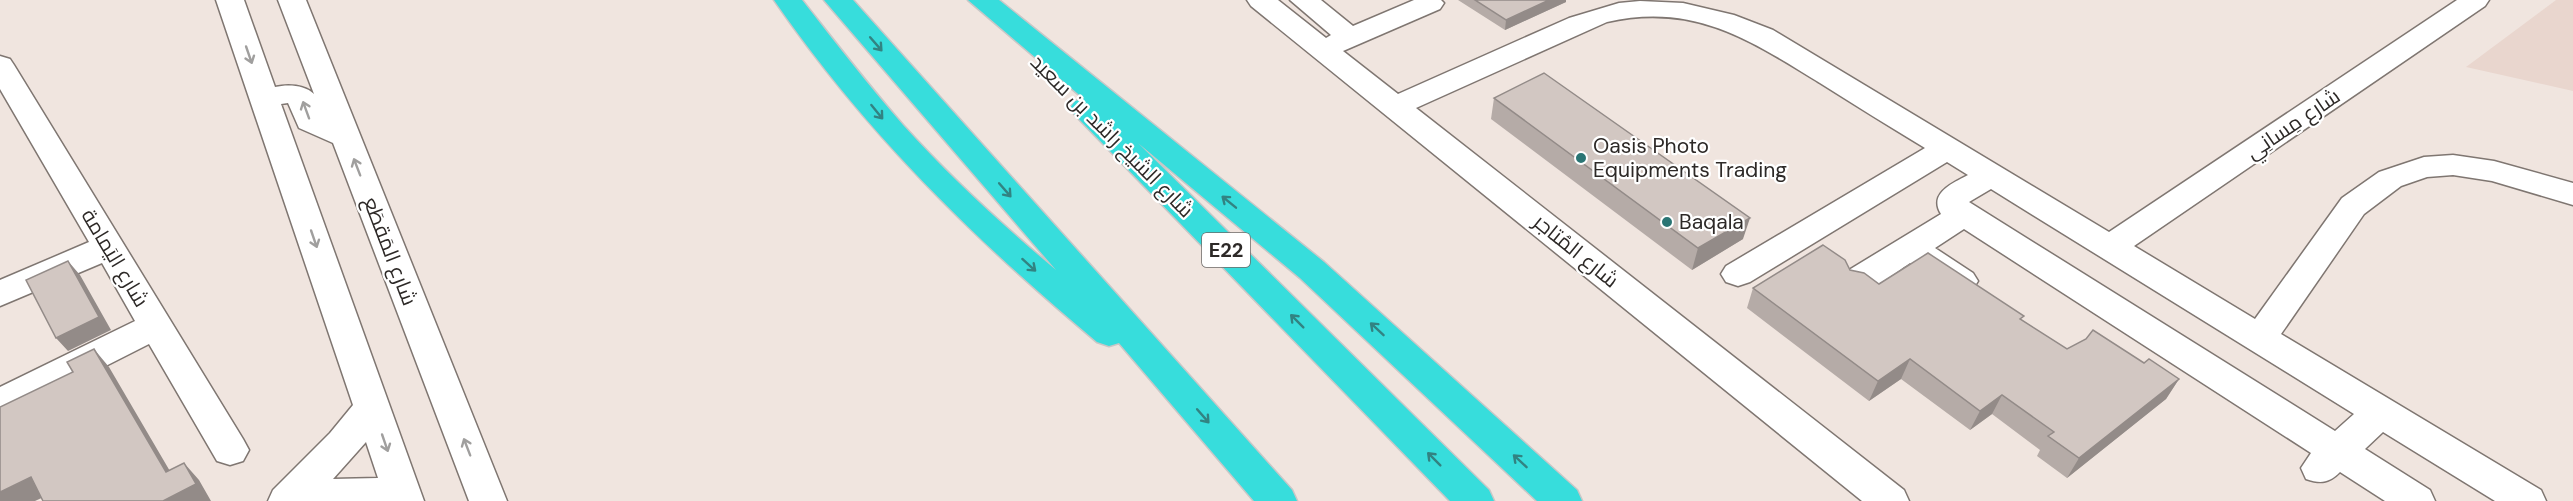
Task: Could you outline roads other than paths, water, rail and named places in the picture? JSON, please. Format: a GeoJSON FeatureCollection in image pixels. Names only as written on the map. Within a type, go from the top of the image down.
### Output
{"type":"FeatureCollection","features":[{"type":"Feature","properties":{"kind":"highway"},"geometry":{"type":"LineString","coordinates":[[789,0],[893,132],[940,181],[1047,281],[1175,384]]}},
{"type":"Feature","properties":{"kind":"highway"},"geometry":{"type":"LineString","coordinates":[[838,0],[1278,501]]}},
{"type":"Feature","properties":{"kind":"highway"},"geometry":{"type":"LineString","coordinates":[[980,0],[1312,270],[1563,501]]}},
{"type":"Feature","properties":{"kind":"highway","name":"شارع الشيخ راشد بن سعيد"},"geometry":{"type":"LineString","coordinates":[[980,0],[1475,501]]}},
{"type":"Feature","properties":{"kind":"street"},"geometry":{"type":"LineString","coordinates":[[230,0],[404,498],[355,492],[322,494],[295,501]]}},
{"type":"Feature","properties":{"kind":"street","name":"شارع المَقطَع"},"geometry":{"type":"LineString","coordinates":[[292,0],[488,501]]}},
{"type":"Feature","properties":{"kind":"street","name":"شارع المُتاجر"},"geometry":{"type":"LineString","coordinates":[[1261,0],[1336,43],[1395,107],[1890,501]]}},
{"type":"Feature","properties":{"kind":"street"},"geometry":{"type":"LineString","coordinates":[[1304,0],[1336,43],[1430,3]]}},
{"type":"Feature","properties":{"kind":"street","name":"شارع مِسانِي"},"geometry":{"type":"LineString","coordinates":[[2110,247],[2475,0]]}},
{"type":"Feature","properties":{"kind":"street"},"geometry":{"type":"LineString","coordinates":[[1395,107],[1601,15],[1663,5],[1719,18],[1763,36],[2527,501]]}},
{"type":"Feature","properties":{"kind":"street","name":"شارع اليَمامة"},"geometry":{"type":"LineString","coordinates":[[0,65],[230,450]]}},
{"type":"Feature","properties":{"kind":"street"},"geometry":{"type":"LineString","coordinates":[[265,100],[284,94],[294,94],[302,98],[310,121],[345,137]]}},
{"type":"Feature","properties":{"kind":"street"},"geometry":{"type":"LineString","coordinates":[[1738,274],[1948,148]]}},
{"type":"Feature","properties":{"kind":"street"},"geometry":{"type":"LineString","coordinates":[[2260,338],[2353,206],[2390,179],[2424,166],[2453,165],[2494,171],[2573,194]]}},
{"type":"Feature","properties":{"kind":"street"},"geometry":{"type":"LineString","coordinates":[[1992,175],[1953,200],[1953,207],[2329,460],[2416,501]]}},
{"type":"Feature","properties":{"kind":"street"},"geometry":{"type":"LineString","coordinates":[[1856,281],[1963,215]]}},
{"type":"Feature","properties":{"kind":"street"},"geometry":{"type":"LineString","coordinates":[[0,294],[109,247]]}},
{"type":"Feature","properties":{"kind":"street"},"geometry":{"type":"LineString","coordinates":[[1911,247],[1986,298]]}},
{"type":"Feature","properties":{"kind":"street"},"geometry":{"type":"LineString","coordinates":[[0,403],[155,326]]}},
{"type":"Feature","properties":{"kind":"street"},"geometry":{"type":"LineString","coordinates":[[287,501],[343,444],[373,406]]}},
{"type":"Feature","properties":{"kind":"street"},"geometry":{"type":"LineString","coordinates":[[2329,460],[2380,411]]}},
{"type":"Feature","properties":{"kind":"place","name":"Oasis Photo Equipments Trading"},"geometry":{"type":"Point","coordinates":[1581,158]}},
{"type":"Feature","properties":{"kind":"place","name":"Baqala"},"geometry":{"type":"Point","coordinates":[1667,222]}}]}
